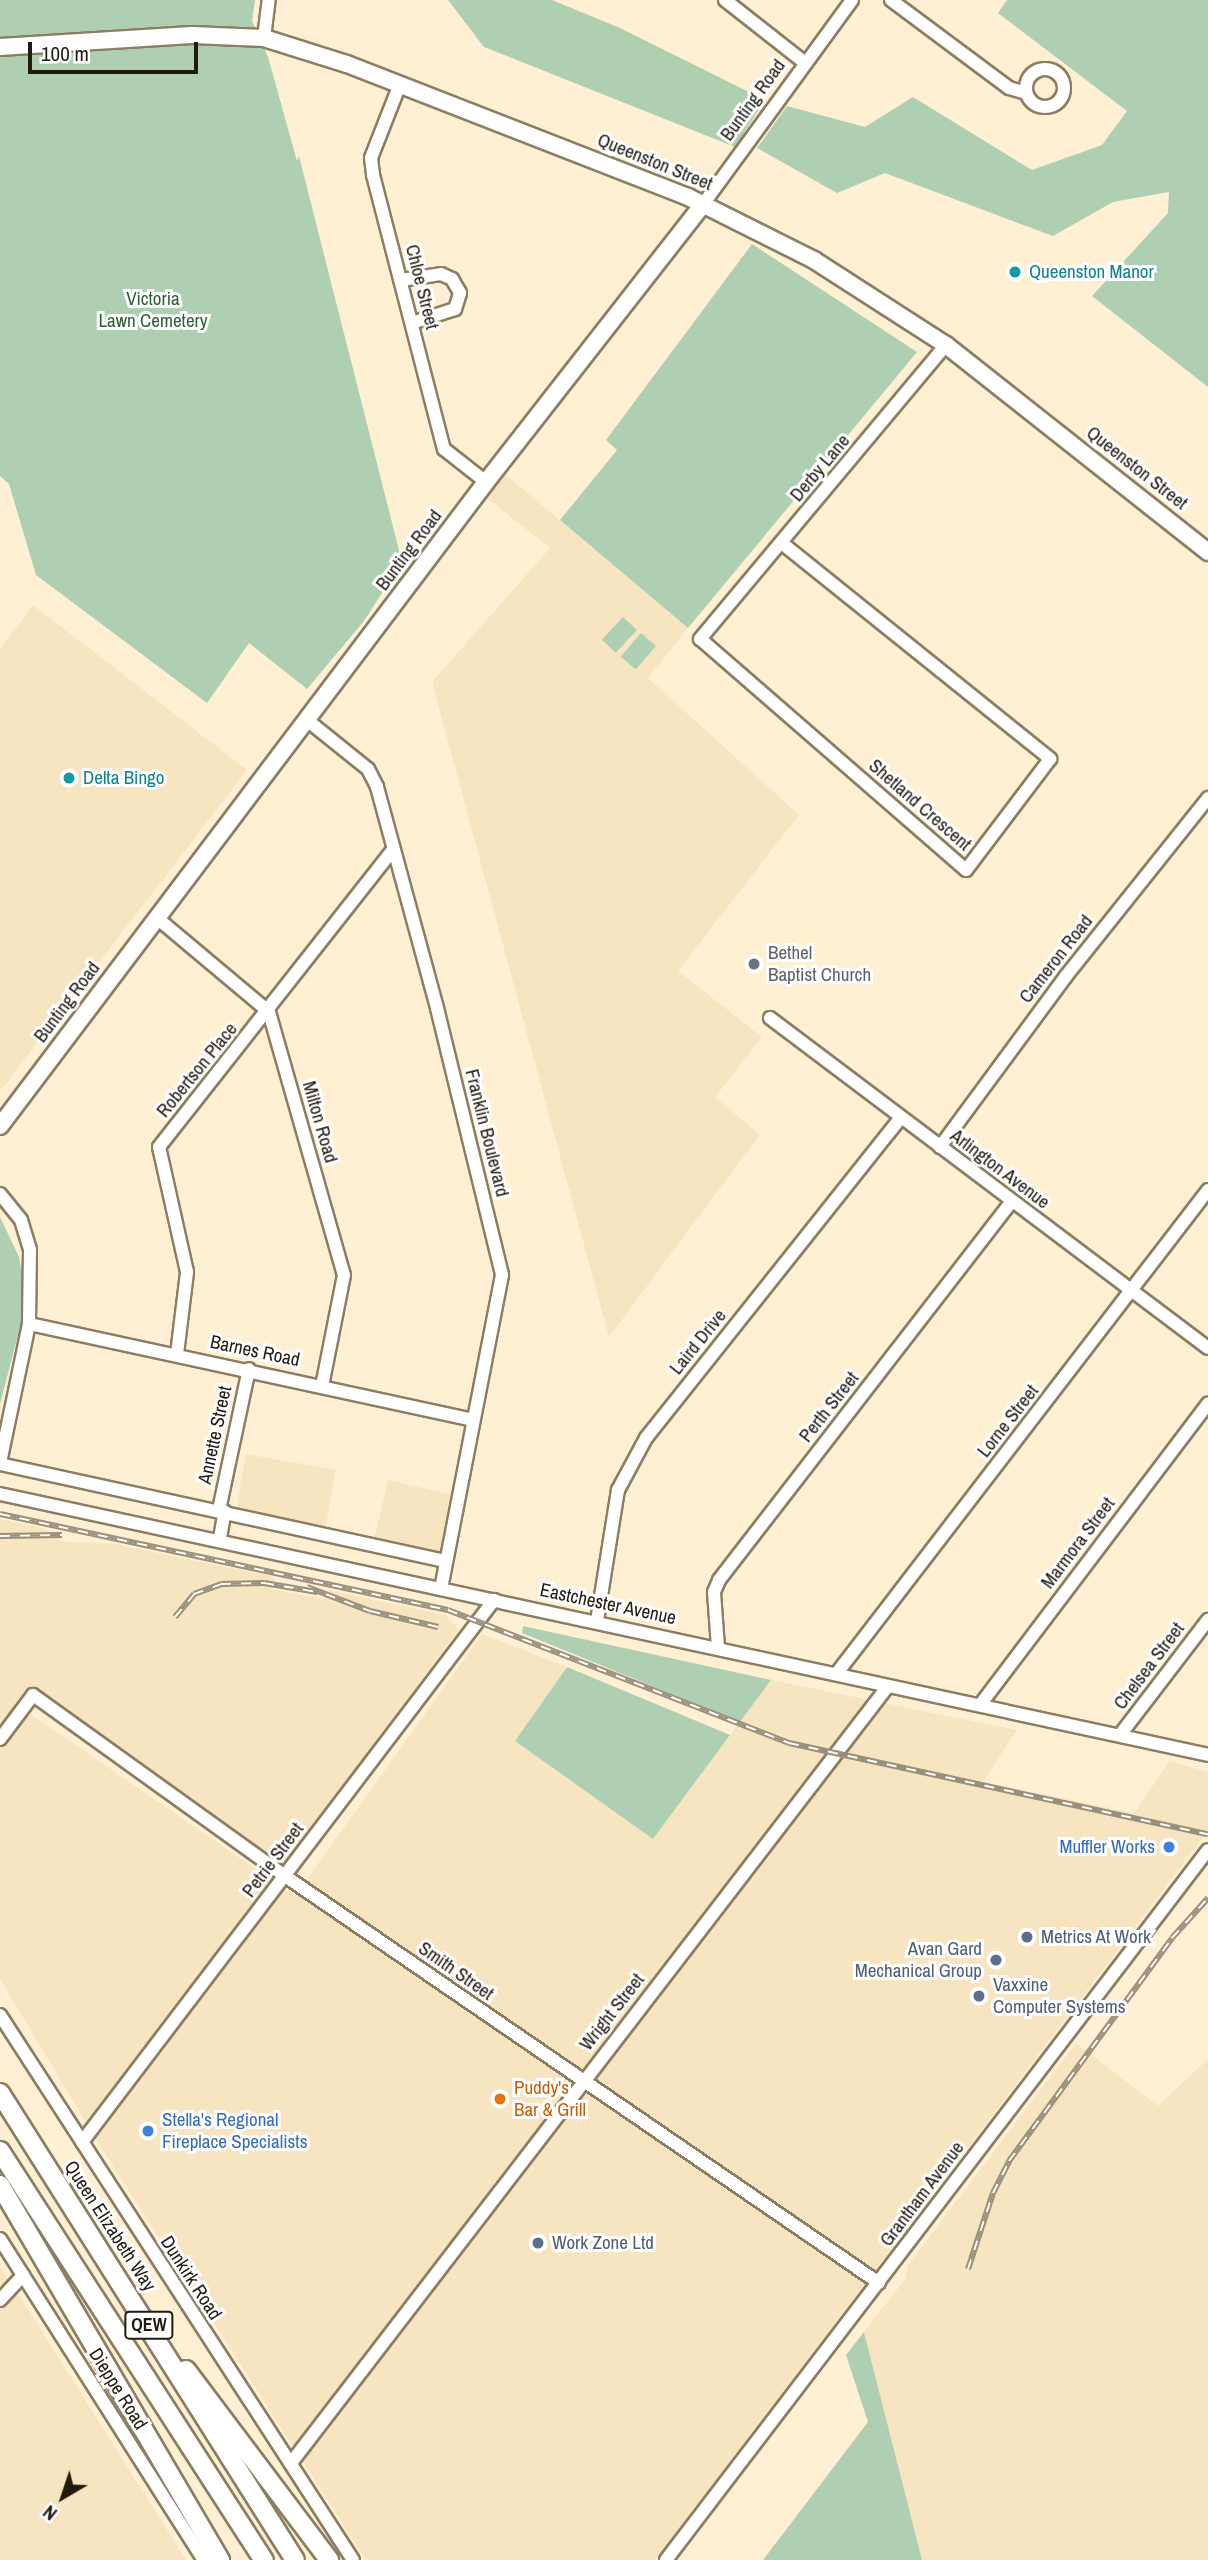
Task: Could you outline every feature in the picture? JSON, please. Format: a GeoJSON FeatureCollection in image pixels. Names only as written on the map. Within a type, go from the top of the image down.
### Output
{"type":"FeatureCollection","features":[{"type":"Feature","properties":{"kind":"highway","name":"Queen Elizabeth Way"},"geometry":{"type":"LineString","coordinates":[[0,2093],[160,2342],[295,2560]]}},
{"type":"Feature","properties":{"kind":"highway","name":"QEW"},"geometry":{"type":"LineString","coordinates":[[0,2151],[264,2560]]}},
{"type":"Feature","properties":{"kind":"highway"},"geometry":{"type":"LineString","coordinates":[[0,2185],[220,2560]]}},
{"type":"Feature","properties":{"kind":"highway"},"geometry":{"type":"LineString","coordinates":[[160,2342],[204,2388],[329,2560]]}},
{"type":"Feature","properties":{"kind":"main road","name":"Queenston Street"},"geometry":{"type":"LineString","coordinates":[[0,47],[192,35],[264,38],[400,84],[704,203],[814,260],[946,345],[1206,549]]}},
{"type":"Feature","properties":{"kind":"main road","name":"Bunting Road"},"geometry":{"type":"LineString","coordinates":[[0,1126],[486,482],[704,203]]}},
{"type":"Feature","properties":{"kind":"street"},"geometry":{"type":"LineString","coordinates":[[264,38],[270,0]]}},
{"type":"Feature","properties":{"kind":"street"},"geometry":{"type":"LineString","coordinates":[[725,0],[805,63]]}},
{"type":"Feature","properties":{"kind":"street","name":"Bunting Road"},"geometry":{"type":"LineString","coordinates":[[704,203],[852,0]]}},
{"type":"Feature","properties":{"kind":"street"},"geometry":{"type":"LineString","coordinates":[[891,0],[1009,88],[1026,93]]}},
{"type":"Feature","properties":{"kind":"street","name":"Chloe Street"},"geometry":{"type":"LineString","coordinates":[[400,84],[371,158],[444,449],[486,482]]}},
{"type":"Feature","properties":{"kind":"street"},"geometry":{"type":"LineString","coordinates":[[401,279],[441,274],[452,279],[460,293],[455,309],[412,323]]}},
{"type":"Feature","properties":{"kind":"street","name":"Derby Lane"},"geometry":{"type":"LineString","coordinates":[[722,613],[946,345]]}},
{"type":"Feature","properties":{"kind":"street","name":"Shetland Crescent"},"geometry":{"type":"LineString","coordinates":[[722,613],[700,639],[966,870],[1050,759],[782,544]]}},
{"type":"Feature","properties":{"kind":"street","name":"Franklin Boulevard"},"geometry":{"type":"LineString","coordinates":[[307,720],[368,769],[437,1008],[502,1275],[441,1589]]}},
{"type":"Feature","properties":{"kind":"street","name":"Cameron Road"},"geometry":{"type":"LineString","coordinates":[[940,1147],[1066,976],[1208,798]]}},
{"type":"Feature","properties":{"kind":"street","name":"Robertson Place"},"geometry":{"type":"LineString","coordinates":[[177,1354],[187,1272],[159,1147],[269,1012],[393,850]]}},
{"type":"Feature","properties":{"kind":"street"},"geometry":{"type":"LineString","coordinates":[[158,918],[269,1012]]}},
{"type":"Feature","properties":{"kind":"street","name":"Milton Road"},"geometry":{"type":"LineString","coordinates":[[269,1012],[344,1275],[322,1385]]}},
{"type":"Feature","properties":{"kind":"street","name":"Arlington Avenue"},"geometry":{"type":"LineString","coordinates":[[770,1018],[900,1119],[1208,1348]]}},
{"type":"Feature","properties":{"kind":"street","name":"Laird Drive"},"geometry":{"type":"LineString","coordinates":[[597,1621],[618,1490],[646,1438],[900,1119]]}},
{"type":"Feature","properties":{"kind":"street","name":"Lorne Street"},"geometry":{"type":"LineString","coordinates":[[837,1673],[1132,1293],[1208,1190]]}},
{"type":"Feature","properties":{"kind":"street"},"geometry":{"type":"LineString","coordinates":[[0,1194],[21,1220],[30,1250],[29,1324],[0,1464],[222,1510],[445,1561]]}},
{"type":"Feature","properties":{"kind":"street","name":"Perth Street"},"geometry":{"type":"LineString","coordinates":[[718,1647],[714,1592],[719,1580],[1011,1202]]}},
{"type":"Feature","properties":{"kind":"street","name":"Barnes Road"},"geometry":{"type":"LineString","coordinates":[[29,1324],[249,1369],[473,1420]]}},
{"type":"Feature","properties":{"kind":"street","name":"Annette Street"},"geometry":{"type":"LineString","coordinates":[[220,1538],[222,1510],[249,1369]]}},
{"type":"Feature","properties":{"kind":"street","name":"Marmora Street"},"geometry":{"type":"LineString","coordinates":[[980,1705],[1208,1404]]}},
{"type":"Feature","properties":{"kind":"street","name":"Eastchester Avenue"},"geometry":{"type":"LineString","coordinates":[[0,1494],[220,1538],[441,1589],[1208,1755]]}},
{"type":"Feature","properties":{"kind":"street","name":"Petrie Street"},"geometry":{"type":"LineString","coordinates":[[82,2142],[494,1600]]}},
{"type":"Feature","properties":{"kind":"street","name":"Chelsea Street"},"geometry":{"type":"LineString","coordinates":[[1120,1735],[1208,1620]]}},
{"type":"Feature","properties":{"kind":"street","name":"Wright Street"},"geometry":{"type":"LineString","coordinates":[[291,2463],[888,1686]]}},
{"type":"Feature","properties":{"kind":"street","name":"Smith Street"},"geometry":{"type":"LineString","coordinates":[[0,1739],[33,1695],[285,1877],[878,2283]]}},
{"type":"Feature","properties":{"kind":"street","name":"Grantham Avenue"},"geometry":{"type":"LineString","coordinates":[[666,2560],[1208,1850]]}},
{"type":"Feature","properties":{"kind":"street","name":"Dunkirk Road"},"geometry":{"type":"LineString","coordinates":[[0,2015],[354,2560]]}},
{"type":"Feature","properties":{"kind":"street","name":"Dieppe Road"},"geometry":{"type":"LineString","coordinates":[[0,2239],[197,2557]]}},
{"type":"Feature","properties":{"kind":"street"},"geometry":{"type":"LineString","coordinates":[[0,2300],[23,2275]]}},
{"type":"Feature","properties":{"kind":"shaded area"},"geometry":{"type":"Polygon","coordinates":[[[506,475],[688,628],[648,678],[799,815],[678,971],[762,1037],[715,1097],[760,1135],[609,1337],[432,682],[550,548],[487,498],[506,475]]]}},
{"type":"Feature","properties":{"kind":"shaded area"},"geometry":{"type":"Polygon","coordinates":[[[33,605],[247,770],[0,1091],[0,649],[33,605]]]}},
{"type":"Feature","properties":{"kind":"shaded area"},"geometry":{"type":"Polygon","coordinates":[[[246,1454],[336,1470],[325,1529],[236,1513],[246,1454]]]}},
{"type":"Feature","properties":{"kind":"shaded area"},"geometry":{"type":"Polygon","coordinates":[[[388,1480],[455,1496],[441,1558],[374,1542],[388,1480]]]}},
{"type":"Feature","properties":{"kind":"shaded area"},"geometry":{"type":"Polygon","coordinates":[[[0,1519],[46,1529],[59,1541],[115,1544],[274,1577],[272,1589],[324,1599],[329,1590],[445,1615],[459,1629],[284,1865],[28,1689],[16,1704],[295,1896],[482,1634],[567,1667],[515,1741],[653,1839],[771,1680],[1017,1730],[983,1782],[1134,1813],[1170,1761],[1208,1772],[1208,1831],[655,2560],[366,2560],[102,2149],[0,1979],[0,1519]]]}},
{"type":"Feature","properties":{"kind":"shaded area"},"geometry":{"type":"Polygon","coordinates":[[[1076,2043],[1158,2106],[1208,2059],[1208,2560],[922,2560],[864,2332],[906,2278],[908,2265],[1076,2043]]]}},
{"type":"Feature","properties":{"kind":"shaded area"},"geometry":{"type":"Polygon","coordinates":[[[0,2267],[35,2320],[186,2560],[0,2560],[0,2267]]]}},
{"type":"Feature","properties":{"kind":"green space","name":"Victoria Lawn Cemetery"},"geometry":{"type":"Polygon","coordinates":[[[0,0],[255,0],[252,21],[268,57],[297,161],[299,156],[402,562],[364,621],[307,689],[249,643],[207,703],[36,575],[9,484],[0,476],[0,0]]]}},
{"type":"Feature","properties":{"kind":"green space"},"geometry":{"type":"Polygon","coordinates":[[[448,0],[552,0],[620,28],[765,100],[735,147],[484,47],[448,0]]]}},
{"type":"Feature","properties":{"kind":"green space"},"geometry":{"type":"Polygon","coordinates":[[[1007,0],[1208,0],[1208,387],[1092,296],[1168,213],[1169,192],[1113,202],[1053,236],[885,173],[837,193],[757,148],[787,106],[865,127],[913,97],[1032,170],[1102,145],[1127,111],[998,13],[1007,0]]]}},
{"type":"Feature","properties":{"kind":"green space"},"geometry":{"type":"Polygon","coordinates":[[[752,244],[917,352],[688,628],[560,520],[617,450],[606,440],[752,244]]]}},
{"type":"Feature","properties":{"kind":"green space"},"geometry":{"type":"Polygon","coordinates":[[[623,617],[637,630],[616,653],[602,640],[623,617]]]}},
{"type":"Feature","properties":{"kind":"green space"},"geometry":{"type":"Polygon","coordinates":[[[641,633],[656,646],[636,670],[621,656],[641,633]]]}},
{"type":"Feature","properties":{"kind":"green space"},"geometry":{"type":"Polygon","coordinates":[[[0,1217],[19,1257],[27,1301],[0,1404],[0,1217]]]}},
{"type":"Feature","properties":{"kind":"green space"},"geometry":{"type":"Polygon","coordinates":[[[523,1626],[771,1680],[740,1722],[522,1633],[523,1626]]]}},
{"type":"Feature","properties":{"kind":"green space"},"geometry":{"type":"Polygon","coordinates":[[[567,1667],[730,1735],[653,1839],[515,1741],[567,1667]]]}},
{"type":"Feature","properties":{"kind":"green space"},"geometry":{"type":"Polygon","coordinates":[[[864,2332],[922,2560],[763,2560],[868,2422],[846,2355],[864,2332]]]}},
{"type":"Feature","properties":{"kind":"railway"},"geometry":{"type":"LineString","coordinates":[[0,1514],[448,1610],[789,1743],[1208,1834]]}},
{"type":"Feature","properties":{"kind":"railway"},"geometry":{"type":"LineString","coordinates":[[0,1536],[62,1535]]}},
{"type":"Feature","properties":{"kind":"railway"},"geometry":{"type":"LineString","coordinates":[[175,1617],[194,1594],[221,1584],[264,1583],[317,1592]]}},
{"type":"Feature","properties":{"kind":"railway"},"geometry":{"type":"LineString","coordinates":[[307,1587],[370,1611],[438,1627]]}},
{"type":"Feature","properties":{"kind":"railway"},"geometry":{"type":"LineString","coordinates":[[968,2269],[993,2193],[1009,2161],[1172,1938],[1208,1898]]}},
{"type":"Feature","properties":{"kind":"place","name":"Queenston Manor"},"geometry":{"type":"Point","coordinates":[1015,272]}},
{"type":"Feature","properties":{"kind":"place","name":"Delta Bingo"},"geometry":{"type":"Point","coordinates":[69,778]}},
{"type":"Feature","properties":{"kind":"place","name":"Bethel Baptist Church"},"geometry":{"type":"Point","coordinates":[754,964]}},
{"type":"Feature","properties":{"kind":"place","name":"Muffler Works"},"geometry":{"type":"Point","coordinates":[1169,1847]}},
{"type":"Feature","properties":{"kind":"place","name":"Metrics At Work"},"geometry":{"type":"Point","coordinates":[1027,1937]}},
{"type":"Feature","properties":{"kind":"place","name":"Avan Gard Mechanical Group"},"geometry":{"type":"Point","coordinates":[996,1960]}},
{"type":"Feature","properties":{"kind":"place","name":"Vaxxine Computer Systems"},"geometry":{"type":"Point","coordinates":[979,1996]}},
{"type":"Feature","properties":{"kind":"place","name":"Puddy's Bar & Grill"},"geometry":{"type":"Point","coordinates":[500,2099]}},
{"type":"Feature","properties":{"kind":"place","name":"Stella's Regional Fireplace Specialists"},"geometry":{"type":"Point","coordinates":[148,2131]}},
{"type":"Feature","properties":{"kind":"place","name":"Work Zone Ltd"},"geometry":{"type":"Point","coordinates":[538,2243]}}]}
